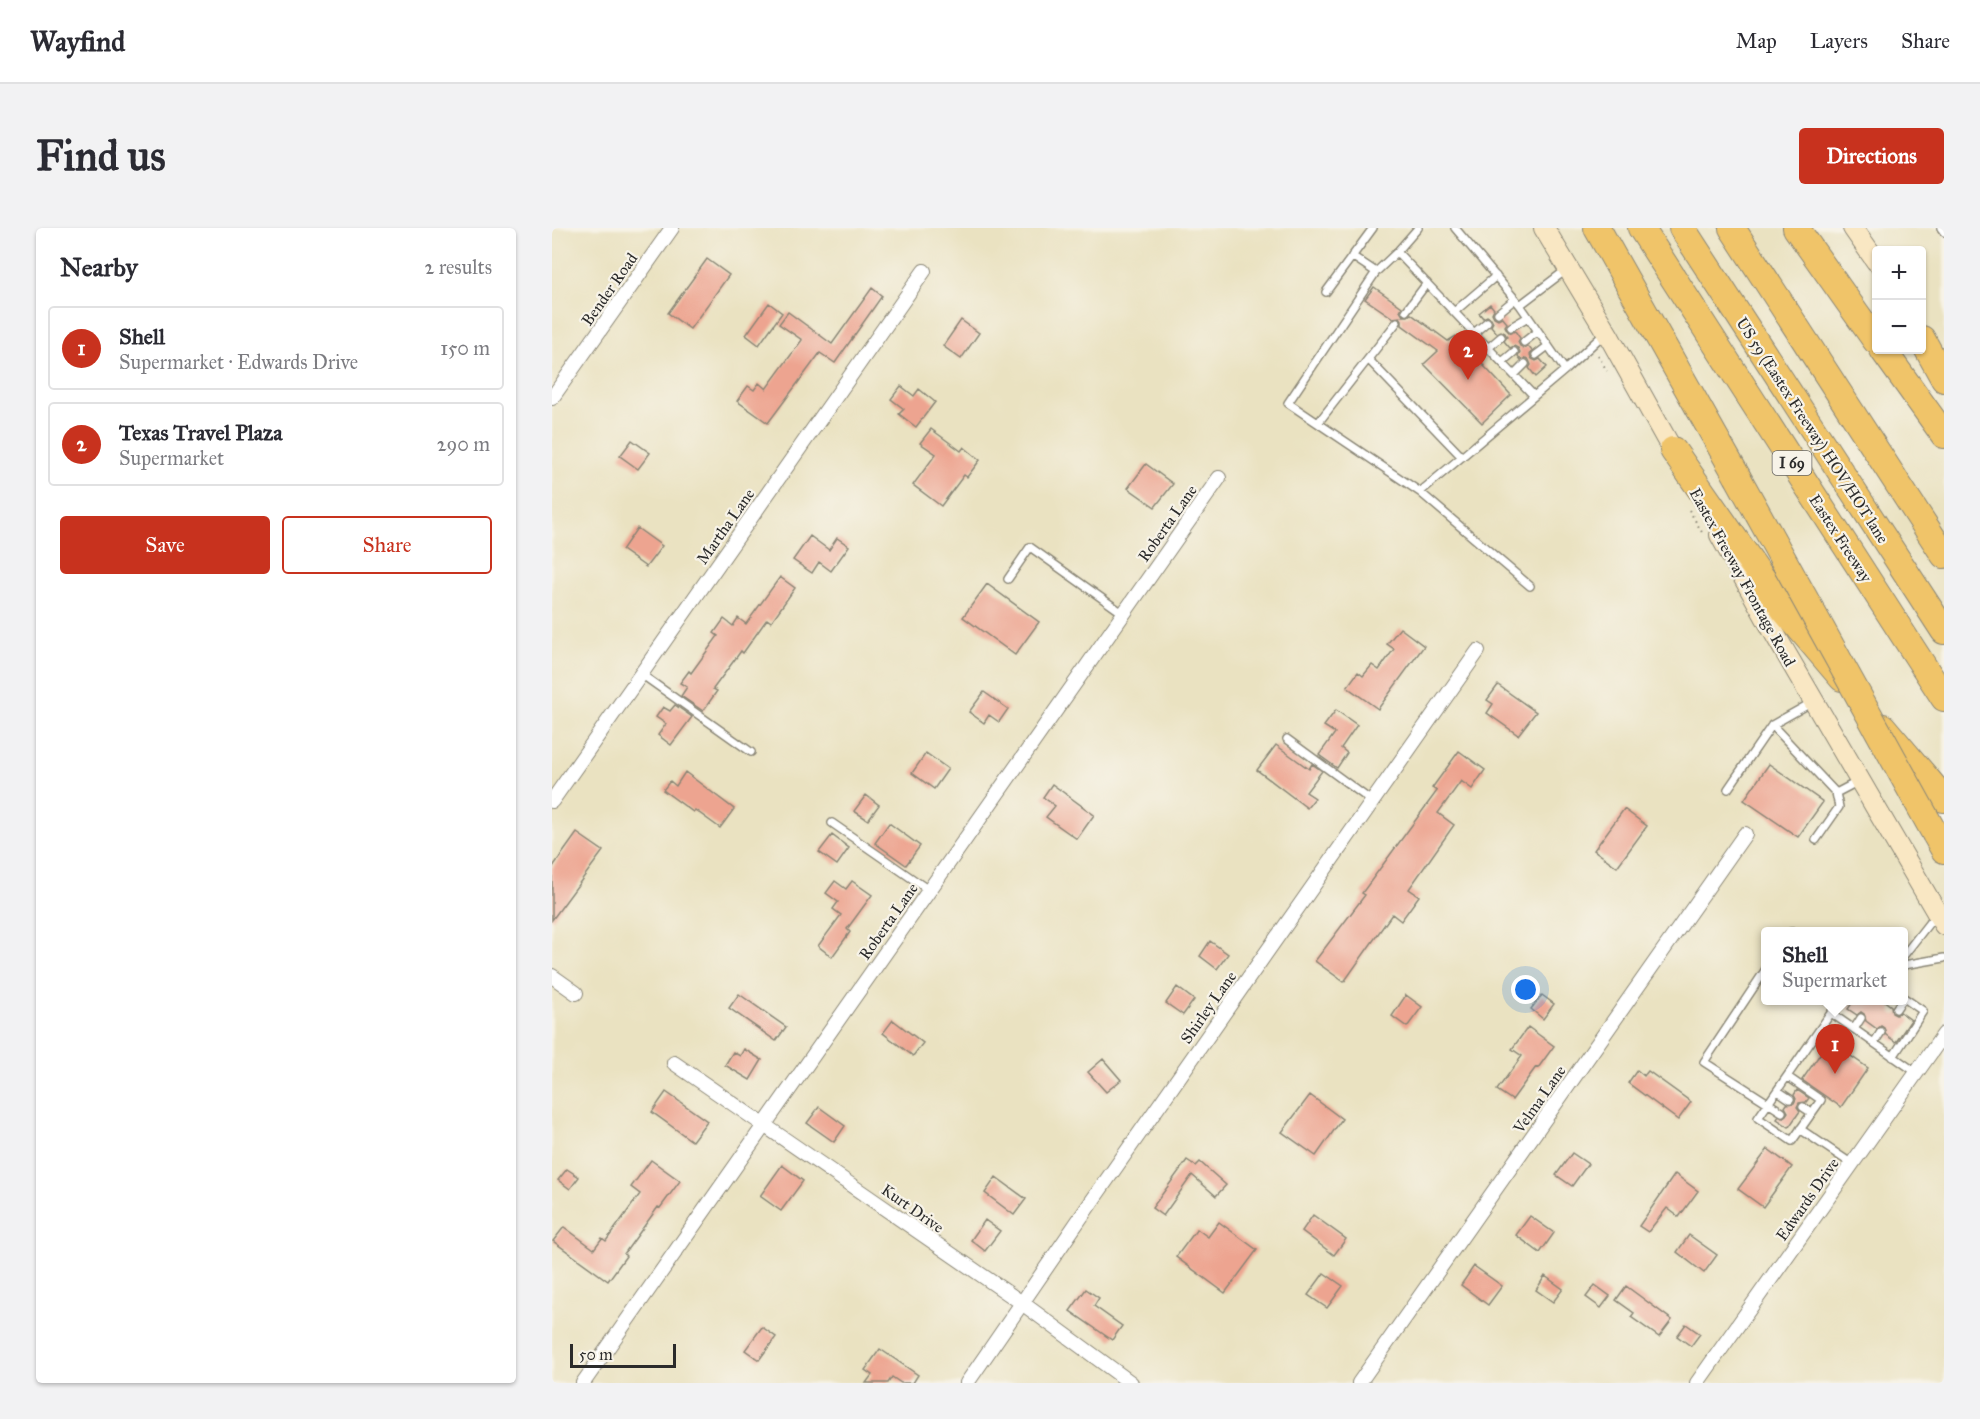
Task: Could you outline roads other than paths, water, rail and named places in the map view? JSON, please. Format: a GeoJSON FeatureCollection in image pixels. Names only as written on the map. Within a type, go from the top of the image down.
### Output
{"type":"FeatureCollection","features":[{"type":"Feature","properties":{"kind":"highway"},"geometry":{"type":"LineString","coordinates":[[1598,228],[1941,843]]}},
{"type":"Feature","properties":{"kind":"highway","name":"Eastex Freeway"},"geometry":{"type":"LineString","coordinates":[[1641,228],[1944,698]]}},
{"type":"Feature","properties":{"kind":"highway","name":"US 59 (Eastex Freeway) HOV/HOT lane"},"geometry":{"type":"LineString","coordinates":[[1682,228],[1944,632]]}},
{"type":"Feature","properties":{"kind":"highway"},"geometry":{"type":"LineString","coordinates":[[1732,228],[1944,555]]}},
{"type":"Feature","properties":{"kind":"highway"},"geometry":{"type":"LineString","coordinates":[[1796,228],[1872,335]]}},
{"type":"Feature","properties":{"kind":"highway"},"geometry":{"type":"LineString","coordinates":[[1926,346],[1944,379]]}},
{"type":"Feature","properties":{"kind":"highway"},"geometry":{"type":"LineString","coordinates":[[1886,354],[1944,435]]}},
{"type":"Feature","properties":{"kind":"highway"},"geometry":{"type":"LineString","coordinates":[[1673,450],[1785,611],[1944,799]]}},
{"type":"Feature","properties":{"kind":"main road","name":"Eastex Freeway Frontage Road"},"geometry":{"type":"LineString","coordinates":[[1544,228],[1568,268],[1599,339],[1673,450],[1814,702],[1940,919]]}},
{"type":"Feature","properties":{"kind":"main road"},"geometry":{"type":"LineString","coordinates":[[1853,228],[1872,255]]}},
{"type":"Feature","properties":{"kind":"main road"},"geometry":{"type":"LineString","coordinates":[[1926,331],[1944,357]]}},
{"type":"Feature","properties":{"kind":"street","name":"Bender Road"},"geometry":{"type":"LineString","coordinates":[[552,398],[670,229]]}},
{"type":"Feature","properties":{"kind":"street","name":"Martha Lane"},"geometry":{"type":"LineString","coordinates":[[552,801],[924,271]]}},
{"type":"Feature","properties":{"kind":"street","name":"Roberta Lane"},"geometry":{"type":"LineString","coordinates":[[584,1383],[1219,478]]}},
{"type":"Feature","properties":{"kind":"street","name":"Shirley Lane"},"geometry":{"type":"LineString","coordinates":[[967,1383],[1478,651]]}},
{"type":"Feature","properties":{"kind":"street","name":"Velma Lane"},"geometry":{"type":"LineString","coordinates":[[1359,1383],[1745,834]]}},
{"type":"Feature","properties":{"kind":"street"},"geometry":{"type":"LineString","coordinates":[[552,976],[576,993]]}},
{"type":"Feature","properties":{"kind":"street","name":"Edwards Drive"},"geometry":{"type":"LineString","coordinates":[[1697,1383],[1944,1034]]}},
{"type":"Feature","properties":{"kind":"street","name":"Kurt Drive"},"geometry":{"type":"LineString","coordinates":[[674,1063],[1022,1303],[1131,1383]]}},
{"type":"Feature","properties":{"kind":"lane"},"geometry":{"type":"LineString","coordinates":[[1326,292],[1373,228]]}},
{"type":"Feature","properties":{"kind":"lane"},"geometry":{"type":"LineString","coordinates":[[1418,228],[1376,272],[1288,403],[1420,492],[1530,586]]}},
{"type":"Feature","properties":{"kind":"lane"},"geometry":{"type":"LineString","coordinates":[[1455,228],[1518,302],[1564,370]]}},
{"type":"Feature","properties":{"kind":"lane"},"geometry":{"type":"LineString","coordinates":[[1941,228],[1944,232]]}},
{"type":"Feature","properties":{"kind":"lane"},"geometry":{"type":"LineString","coordinates":[[1397,252],[1534,396]]}},
{"type":"Feature","properties":{"kind":"lane"},"geometry":{"type":"LineString","coordinates":[[1352,256],[1376,272]]}},
{"type":"Feature","properties":{"kind":"lane"},"geometry":{"type":"LineString","coordinates":[[1498,313],[1568,268]]}},
{"type":"Feature","properties":{"kind":"lane"},"geometry":{"type":"LineString","coordinates":[[1454,312],[1496,276]]}},
{"type":"Feature","properties":{"kind":"lane"},"geometry":{"type":"LineString","coordinates":[[1406,310],[1427,283]]}},
{"type":"Feature","properties":{"kind":"lane"},"geometry":{"type":"LineString","coordinates":[[1511,327],[1528,317]]}},
{"type":"Feature","properties":{"kind":"lane"},"geometry":{"type":"LineString","coordinates":[[1318,423],[1397,322]]}},
{"type":"Feature","properties":{"kind":"lane"},"geometry":{"type":"LineString","coordinates":[[1474,333],[1486,322]]}},
{"type":"Feature","properties":{"kind":"lane"},"geometry":{"type":"LineString","coordinates":[[1524,342],[1538,331]]}},
{"type":"Feature","properties":{"kind":"lane"},"geometry":{"type":"LineString","coordinates":[[1488,348],[1501,337]]}},
{"type":"Feature","properties":{"kind":"lane"},"geometry":{"type":"LineString","coordinates":[[1420,492],[1599,339]]}},
{"type":"Feature","properties":{"kind":"lane"},"geometry":{"type":"LineString","coordinates":[[1536,355],[1548,346]]}},
{"type":"Feature","properties":{"kind":"lane"},"geometry":{"type":"LineString","coordinates":[[1502,362],[1514,352]]}},
{"type":"Feature","properties":{"kind":"lane"},"geometry":{"type":"LineString","coordinates":[[1368,359],[1462,457]]}},
{"type":"Feature","properties":{"kind":"lane"},"geometry":{"type":"LineString","coordinates":[[1514,375],[1525,364]]}},
{"type":"Feature","properties":{"kind":"lane"},"geometry":{"type":"LineString","coordinates":[[1008,579],[1030,547],[1124,614]]}},
{"type":"Feature","properties":{"kind":"lane"},"geometry":{"type":"LineString","coordinates":[[641,674],[751,752]]}},
{"type":"Feature","properties":{"kind":"lane"},"geometry":{"type":"LineString","coordinates":[[1728,789],[1772,725],[1814,702]]}},
{"type":"Feature","properties":{"kind":"lane"},"geometry":{"type":"LineString","coordinates":[[1772,725],[1836,794],[1839,807],[1816,840]]}},
{"type":"Feature","properties":{"kind":"lane"},"geometry":{"type":"LineString","coordinates":[[1287,740],[1373,802]]}},
{"type":"Feature","properties":{"kind":"lane"},"geometry":{"type":"LineString","coordinates":[[1836,794],[1859,781]]}},
{"type":"Feature","properties":{"kind":"lane"},"geometry":{"type":"LineString","coordinates":[[832,823],[930,891]]}},
{"type":"Feature","properties":{"kind":"lane"},"geometry":{"type":"LineString","coordinates":[[1908,951],[1940,919]]}},
{"type":"Feature","properties":{"kind":"lane"},"geometry":{"type":"LineString","coordinates":[[1908,964],[1944,958]]}},
{"type":"Feature","properties":{"kind":"lane"},"geometry":{"type":"LineString","coordinates":[[1761,976],[1704,1062],[1782,1112]]}},
{"type":"Feature","properties":{"kind":"lane"},"geometry":{"type":"LineString","coordinates":[[1893,1057],[1923,1011],[1908,1002]]}},
{"type":"Feature","properties":{"kind":"lane"},"geometry":{"type":"LineString","coordinates":[[1788,1077],[1821,1100],[1792,1141],[1758,1118],[1837,1005]]}},
{"type":"Feature","properties":{"kind":"lane"},"geometry":{"type":"LineString","coordinates":[[1896,1010],[1899,1005]]}},
{"type":"Feature","properties":{"kind":"lane"},"geometry":{"type":"LineString","coordinates":[[1832,1013],[1917,1073]]}},
{"type":"Feature","properties":{"kind":"lane"},"geometry":{"type":"LineString","coordinates":[[1854,1029],[1861,1018]]}},
{"type":"Feature","properties":{"kind":"lane"},"geometry":{"type":"LineString","coordinates":[[1874,1043],[1881,1032]]}},
{"type":"Feature","properties":{"kind":"lane"},"geometry":{"type":"LineString","coordinates":[[1778,1091],[1790,1099]]}},
{"type":"Feature","properties":{"kind":"lane"},"geometry":{"type":"LineString","coordinates":[[1803,1107],[1812,1113]]}},
{"type":"Feature","properties":{"kind":"lane"},"geometry":{"type":"LineString","coordinates":[[1794,1120],[1852,1164]]}},
{"type":"Feature","properties":{"kind":"place","name":"Texas Travel Plaza"},"geometry":{"type":"Point","coordinates":[1468,380]}},
{"type":"Feature","properties":{"kind":"place","name":"Shell"},"geometry":{"type":"Point","coordinates":[1835,1074]}}]}
